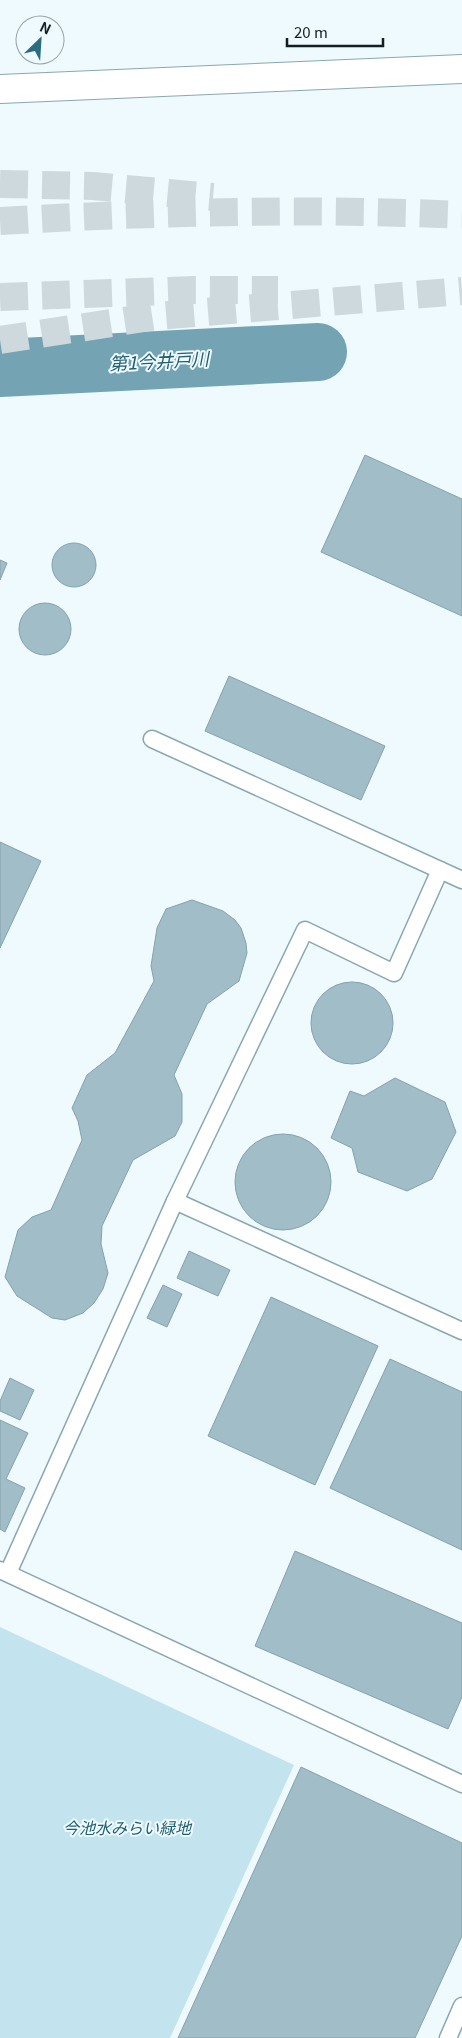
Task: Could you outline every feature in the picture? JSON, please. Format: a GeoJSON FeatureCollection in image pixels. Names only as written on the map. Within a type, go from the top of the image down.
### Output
{"type":"FeatureCollection","features":[{"type":"Feature","properties":{"kind":"street"},"geometry":{"type":"LineString","coordinates":[[0,89],[462,69]]}},
{"type":"Feature","properties":{"kind":"lane"},"geometry":{"type":"LineString","coordinates":[[152,739],[462,880]]}},
{"type":"Feature","properties":{"kind":"lane"},"geometry":{"type":"LineString","coordinates":[[440,870],[394,973],[305,930],[176,1201],[4,1571],[462,1784]]}},
{"type":"Feature","properties":{"kind":"lane"},"geometry":{"type":"LineString","coordinates":[[176,1201],[462,1331]]}},
{"type":"Feature","properties":{"kind":"lane"},"geometry":{"type":"LineString","coordinates":[[448,2038],[462,2006]]}},
{"type":"Feature","properties":{"kind":"green space","name":"今池水みらい緑地"},"geometry":{"type":"Polygon","coordinates":[[[0,1627],[294,1765],[170,2038],[0,2038],[0,1627]]]}},
{"type":"Feature","properties":{"kind":"building"},"geometry":{"type":"Polygon","coordinates":[[[365,455],[462,499],[462,616],[321,552],[365,455]]]}},
{"type":"Feature","properties":{"kind":"building"},"geometry":{"type":"Polygon","coordinates":[[[74,543],[86,547],[92,553],[96,565],[92,577],[86,583],[74,587],[62,583],[56,577],[52,565],[56,553],[62,547],[74,543]]]}},
{"type":"Feature","properties":{"kind":"building"},"geometry":{"type":"Polygon","coordinates":[[[0,560],[7,563],[0,580],[0,560]]]}},
{"type":"Feature","properties":{"kind":"building"},"geometry":{"type":"Polygon","coordinates":[[[45,603],[59,607],[67,615],[71,629],[67,643],[59,651],[45,655],[31,651],[23,643],[19,629],[23,615],[31,607],[45,603]]]}},
{"type":"Feature","properties":{"kind":"building"},"geometry":{"type":"Polygon","coordinates":[[[229,676],[385,746],[361,800],[205,731],[229,676]]]}},
{"type":"Feature","properties":{"kind":"building"},"geometry":{"type":"Polygon","coordinates":[[[0,842],[41,861],[0,948],[0,842]]]}},
{"type":"Feature","properties":{"kind":"building"},"geometry":{"type":"Polygon","coordinates":[[[192,900],[223,911],[235,920],[241,928],[247,953],[239,981],[207,1004],[174,1075],[182,1094],[182,1122],[175,1136],[133,1160],[102,1226],[101,1244],[108,1273],[103,1289],[94,1303],[83,1313],[65,1320],[52,1318],[17,1296],[5,1277],[18,1230],[32,1217],[51,1210],[82,1140],[78,1121],[72,1108],[87,1075],[115,1053],[154,981],[151,966],[157,928],[166,909],[192,900]]]}},
{"type":"Feature","properties":{"kind":"building"},"geometry":{"type":"Polygon","coordinates":[[[352,982],[368,985],[381,994],[390,1007],[393,1023],[390,1039],[381,1052],[368,1061],[352,1064],[336,1061],[323,1052],[314,1039],[311,1023],[314,1007],[323,994],[336,985],[352,982]]]}},
{"type":"Feature","properties":{"kind":"building"},"geometry":{"type":"Polygon","coordinates":[[[395,1078],[445,1102],[456,1132],[432,1179],[407,1191],[358,1172],[352,1148],[331,1138],[350,1091],[364,1096],[395,1078]]]}},
{"type":"Feature","properties":{"kind":"building"},"geometry":{"type":"Polygon","coordinates":[[[283,1134],[301,1138],[317,1148],[327,1164],[331,1182],[327,1200],[317,1216],[301,1226],[283,1230],[265,1226],[249,1216],[239,1200],[235,1182],[239,1164],[249,1148],[265,1138],[283,1134]]]}},
{"type":"Feature","properties":{"kind":"building"},"geometry":{"type":"Polygon","coordinates":[[[189,1251],[230,1270],[218,1296],[177,1278],[189,1251]]]}},
{"type":"Feature","properties":{"kind":"building"},"geometry":{"type":"Polygon","coordinates":[[[163,1285],[182,1294],[167,1327],[147,1318],[163,1285]]]}},
{"type":"Feature","properties":{"kind":"building"},"geometry":{"type":"Polygon","coordinates":[[[271,1297],[378,1346],[315,1485],[208,1436],[271,1297]]]}},
{"type":"Feature","properties":{"kind":"building"},"geometry":{"type":"Polygon","coordinates":[[[390,1359],[462,1392],[462,1550],[330,1488],[390,1359]]]}},
{"type":"Feature","properties":{"kind":"building"},"geometry":{"type":"Polygon","coordinates":[[[10,1378],[34,1390],[20,1420],[0,1411],[0,1401],[10,1378]]]}},
{"type":"Feature","properties":{"kind":"building"},"geometry":{"type":"Polygon","coordinates":[[[0,1420],[28,1433],[6,1479],[25,1488],[5,1532],[0,1529],[0,1420]]]}},
{"type":"Feature","properties":{"kind":"building"},"geometry":{"type":"Polygon","coordinates":[[[295,1551],[462,1623],[462,1697],[448,1729],[255,1646],[295,1551]]]}},
{"type":"Feature","properties":{"kind":"building"},"geometry":{"type":"Polygon","coordinates":[[[301,1767],[462,1843],[462,1936],[415,2038],[178,2038],[301,1767]]]}},
{"type":"Feature","properties":{"kind":"waterway","name":"第1今井戸川"},"geometry":{"type":"LineString","coordinates":[[0,368],[318,352]]}},
{"type":"Feature","properties":{"kind":"tunnel"},"geometry":{"type":"LineString","coordinates":[[0,184],[93,186],[213,197]]}},
{"type":"Feature","properties":{"kind":"tunnel"},"geometry":{"type":"LineString","coordinates":[[0,221],[116,215],[289,211],[462,215]]}},
{"type":"Feature","properties":{"kind":"tunnel"},"geometry":{"type":"LineString","coordinates":[[0,297],[195,290],[278,290]]}},
{"type":"Feature","properties":{"kind":"tunnel"},"geometry":{"type":"LineString","coordinates":[[0,340],[157,316],[462,291]]}}]}
